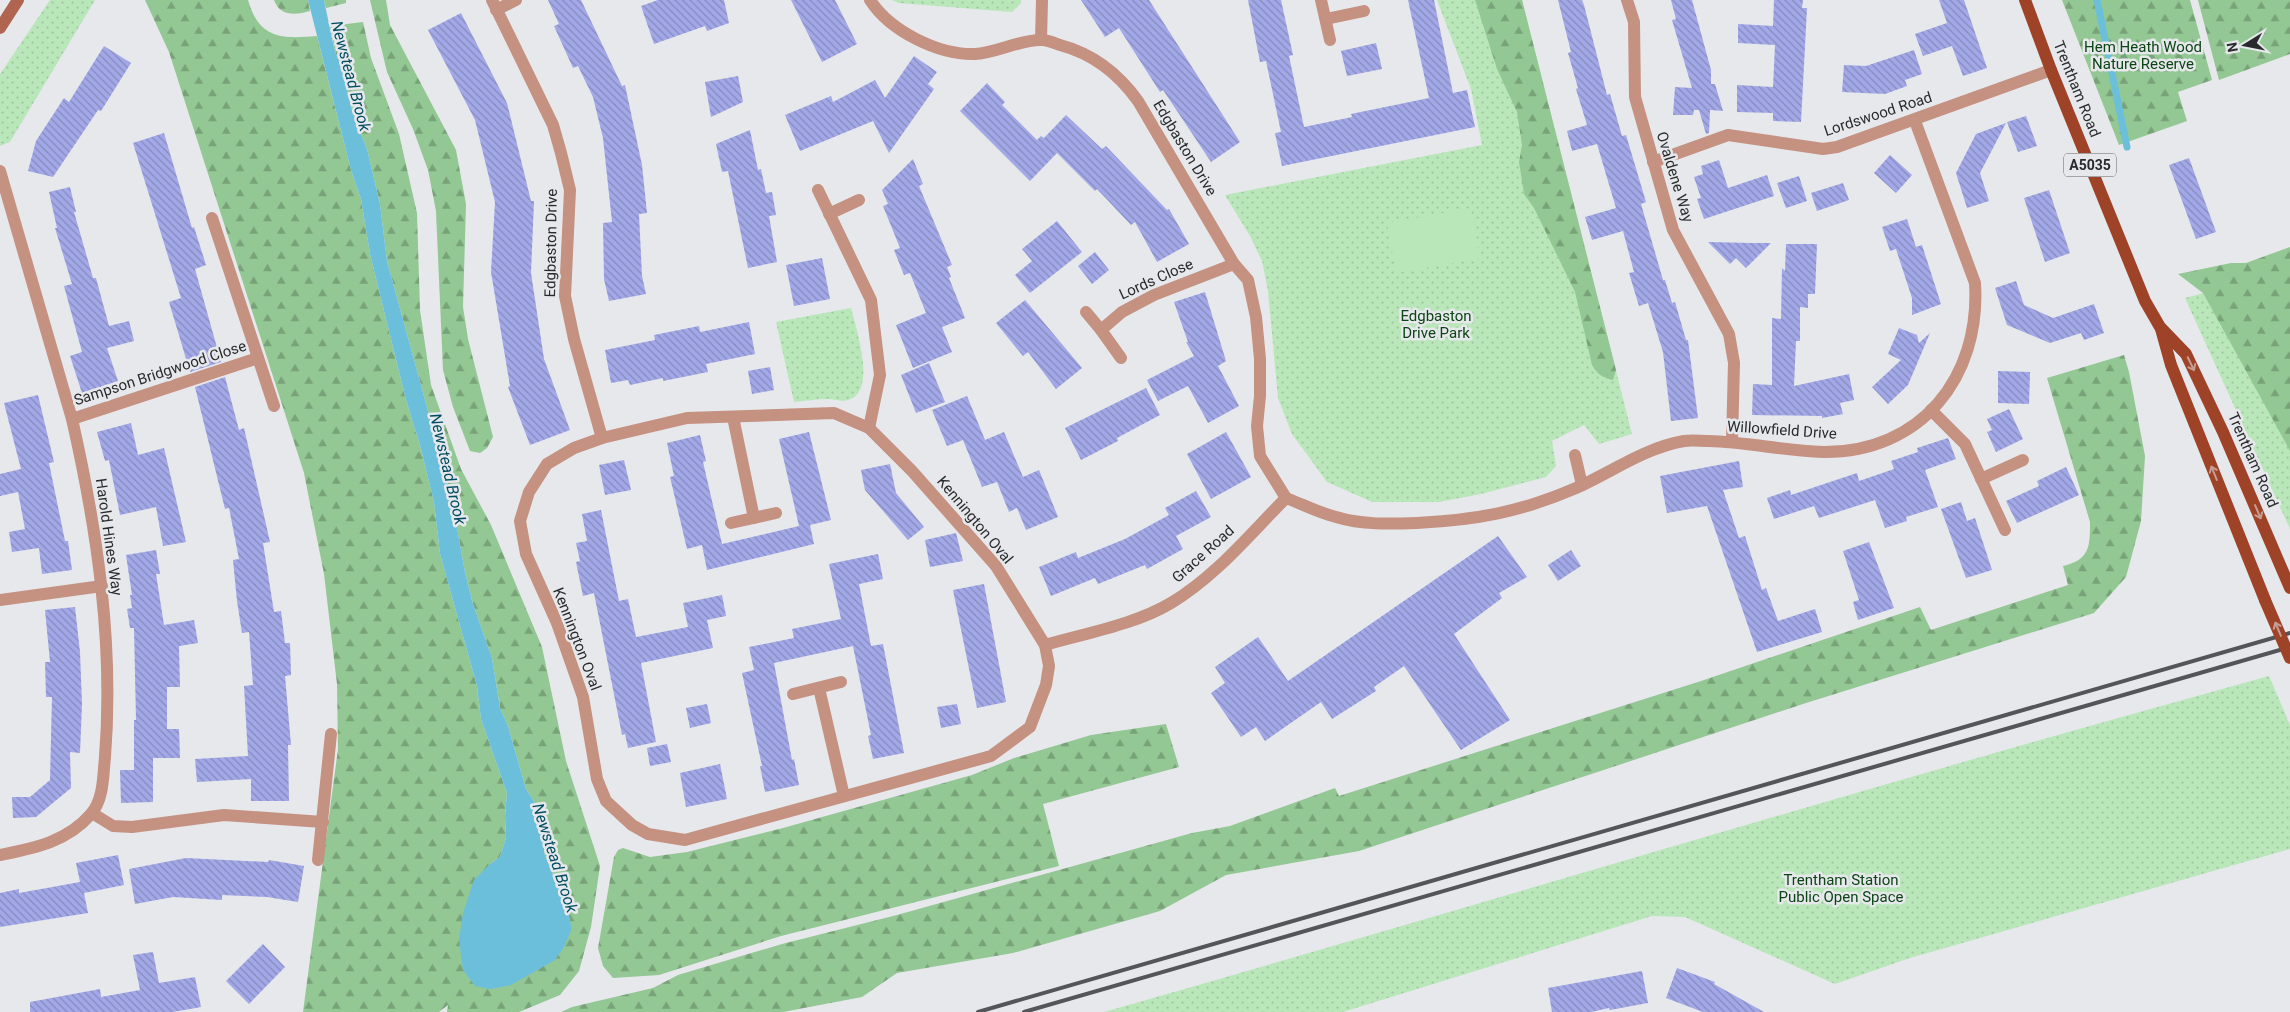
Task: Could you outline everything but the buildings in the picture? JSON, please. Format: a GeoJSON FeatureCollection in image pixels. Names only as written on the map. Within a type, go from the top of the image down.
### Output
{"type":"FeatureCollection","features":[{"type":"Feature","properties":{"kind":"main road"},"geometry":{"type":"LineString","coordinates":[[0,28],[18,0]]}},
{"type":"Feature","properties":{"kind":"main road","name":"Trentham Road"},"geometry":{"type":"LineString","coordinates":[[2025,0],[2051,70],[2145,301],[2160,327],[2186,354],[2223,432],[2290,588]]}},
{"type":"Feature","properties":{"kind":"main road","name":"Trentham Road"},"geometry":{"type":"LineString","coordinates":[[2160,327],[2171,366],[2290,658]]}},
{"type":"Feature","properties":{"kind":"street"},"geometry":{"type":"LineString","coordinates":[[494,5],[516,0]]}},
{"type":"Feature","properties":{"kind":"street","name":"Edgbaston Drive"},"geometry":{"type":"LineString","coordinates":[[870,0],[875,8],[894,25],[921,41],[946,51],[975,54],[1041,40],[1077,50],[1104,64],[1124,81],[1138,101],[1234,264],[1248,280],[1256,317],[1260,359],[1260,396],[1257,426],[1260,456],[1286,498]]}},
{"type":"Feature","properties":{"kind":"street"},"geometry":{"type":"LineString","coordinates":[[1041,40],[1042,0]]}},
{"type":"Feature","properties":{"kind":"street"},"geometry":{"type":"LineString","coordinates":[[1322,0],[1330,40]]}},
{"type":"Feature","properties":{"kind":"street","name":"Ovaldene Way"},"geometry":{"type":"LineString","coordinates":[[1628,0],[1634,22],[1635,97],[1673,230],[1729,334],[1734,363],[1732,442]]}},
{"type":"Feature","properties":{"kind":"street","name":"Edgbaston Drive"},"geometry":{"type":"LineString","coordinates":[[494,5],[553,124],[561,153],[570,190],[565,296],[574,339],[602,438]]}},
{"type":"Feature","properties":{"kind":"street"},"geometry":{"type":"LineString","coordinates":[[1326,18],[1364,11]]}},
{"type":"Feature","properties":{"kind":"street","name":"Lordswood Road"},"geometry":{"type":"LineString","coordinates":[[1653,162],[1728,135],[1823,149],[1837,147],[2051,70]]}},
{"type":"Feature","properties":{"kind":"street","name":"Willowfield Drive"},"geometry":{"type":"LineString","coordinates":[[1286,498],[1336,518],[1392,524],[1457,521],[1496,515],[1543,503],[1582,485],[1638,455],[1685,441],[1732,442],[1823,452],[1857,450],[1891,439],[1919,423],[1946,394],[1967,351],[1973,331],[1976,308],[1975,283],[1915,120]]}},
{"type":"Feature","properties":{"kind":"street","name":"Harold Hines Way"},"geometry":{"type":"LineString","coordinates":[[0,171],[72,419],[96,541],[102,586],[107,685],[106,745],[102,791],[92,814],[59,840],[45,846],[0,855]]}},
{"type":"Feature","properties":{"kind":"street"},"geometry":{"type":"LineString","coordinates":[[818,190],[871,300],[880,374],[868,428]]}},
{"type":"Feature","properties":{"kind":"street"},"geometry":{"type":"LineString","coordinates":[[829,214],[858,200]]}},
{"type":"Feature","properties":{"kind":"street","name":"Sampson Bridgwood Close"},"geometry":{"type":"LineString","coordinates":[[212,218],[274,406]]}},
{"type":"Feature","properties":{"kind":"street","name":"Lords Close"},"geometry":{"type":"LineString","coordinates":[[1101,330],[1122,312],[1154,294],[1234,264]]}},
{"type":"Feature","properties":{"kind":"street"},"geometry":{"type":"LineString","coordinates":[[1086,312],[1121,358]]}},
{"type":"Feature","properties":{"kind":"street","name":"Sampson Bridgwood Close"},"geometry":{"type":"LineString","coordinates":[[72,419],[258,358]]}},
{"type":"Feature","properties":{"kind":"street"},"geometry":{"type":"LineString","coordinates":[[1931,410],[1965,444],[2005,530]]}},
{"type":"Feature","properties":{"kind":"street","name":"Kennington Oval"},"geometry":{"type":"LineString","coordinates":[[834,413],[868,428],[912,471],[996,566],[1045,645],[1050,666],[1046,686],[1030,728],[991,756],[685,840],[648,834],[632,825],[606,801],[597,779],[583,697],[556,623],[526,554],[520,521],[529,492],[547,464],[574,448],[602,438],[687,418],[733,417],[834,413]]}},
{"type":"Feature","properties":{"kind":"street"},"geometry":{"type":"LineString","coordinates":[[733,417],[754,518]]}},
{"type":"Feature","properties":{"kind":"street"},"geometry":{"type":"LineString","coordinates":[[1575,455],[1582,485]]}},
{"type":"Feature","properties":{"kind":"street"},"geometry":{"type":"LineString","coordinates":[[1981,479],[2023,460]]}},
{"type":"Feature","properties":{"kind":"street","name":"Grace Road"},"geometry":{"type":"LineString","coordinates":[[1045,645],[1134,619],[1170,604],[1198,586],[1286,498]]}},
{"type":"Feature","properties":{"kind":"street"},"geometry":{"type":"LineString","coordinates":[[731,523],[776,513]]}},
{"type":"Feature","properties":{"kind":"street"},"geometry":{"type":"LineString","coordinates":[[0,600],[102,586]]}},
{"type":"Feature","properties":{"kind":"street"},"geometry":{"type":"LineString","coordinates":[[793,694],[841,682]]}},
{"type":"Feature","properties":{"kind":"street"},"geometry":{"type":"LineString","coordinates":[[818,688],[844,796]]}},
{"type":"Feature","properties":{"kind":"street"},"geometry":{"type":"LineString","coordinates":[[318,860],[331,734]]}},
{"type":"Feature","properties":{"kind":"street"},"geometry":{"type":"LineString","coordinates":[[92,814],[114,826],[132,827],[224,815],[323,822]]}},
{"type":"Feature","properties":{"kind":"green space"},"geometry":{"type":"Polygon","coordinates":[[[50,0],[95,0],[10,142],[0,146],[0,74],[50,0]]]}},
{"type":"Feature","properties":{"kind":"green space"},"geometry":{"type":"Polygon","coordinates":[[[145,0],[248,0],[258,22],[273,34],[293,37],[317,36],[351,170],[361,199],[370,254],[406,400],[420,445],[434,502],[440,554],[477,686],[481,719],[507,793],[506,838],[500,857],[490,864],[572,929],[568,913],[567,890],[554,877],[544,853],[545,835],[539,809],[526,789],[508,726],[500,708],[492,658],[473,604],[465,572],[451,495],[387,261],[380,204],[367,149],[352,111],[342,70],[334,48],[330,26],[363,22],[371,58],[399,134],[417,213],[420,310],[431,385],[461,469],[491,525],[542,647],[566,761],[600,866],[591,927],[579,971],[560,995],[519,1012],[447,1012],[448,1005],[439,1012],[303,1012],[338,749],[337,684],[324,574],[304,473],[169,52],[145,0]]]}},
{"type":"Feature","properties":{"kind":"green space"},"geometry":{"type":"Polygon","coordinates":[[[274,0],[308,0],[310,11],[294,14],[284,12],[277,6],[274,0]]]}},
{"type":"Feature","properties":{"kind":"green space"},"geometry":{"type":"Polygon","coordinates":[[[324,0],[346,0],[346,3],[326,8],[324,0]]]}},
{"type":"Feature","properties":{"kind":"green space"},"geometry":{"type":"Polygon","coordinates":[[[370,0],[386,0],[390,25],[456,150],[466,204],[463,307],[468,339],[493,437],[487,448],[480,453],[470,451],[453,407],[443,370],[436,211],[428,170],[413,129],[387,72],[370,0]]]}},
{"type":"Feature","properties":{"kind":"green space"},"geometry":{"type":"Polygon","coordinates":[[[892,0],[1021,0],[1021,3],[1012,12],[899,3],[892,0]]]}},
{"type":"Feature","properties":{"kind":"green space","name":"Edgbaston Drive Park"},"geometry":{"type":"Polygon","coordinates":[[[1437,0],[1522,0],[1632,434],[1599,444],[1584,425],[1552,441],[1556,466],[1546,477],[1481,494],[1439,502],[1372,502],[1327,482],[1292,434],[1278,398],[1268,291],[1262,261],[1250,236],[1225,195],[1482,145],[1471,89],[1437,0]]]}},
{"type":"Feature","properties":{"kind":"green space"},"geometry":{"type":"Polygon","coordinates":[[[1475,0],[1522,0],[1616,370],[1613,380],[1601,375],[1592,365],[1575,292],[1534,208],[1524,194],[1519,162],[1522,145],[1517,112],[1497,69],[1475,0]]]}},
{"type":"Feature","properties":{"kind":"green space","name":"Hem Heath Wood Nature Reserve"},"geometry":{"type":"Polygon","coordinates":[[[2062,0],[2190,0],[2212,80],[2178,92],[2187,121],[2119,145],[2062,0]]]}},
{"type":"Feature","properties":{"kind":"green space"},"geometry":{"type":"Polygon","coordinates":[[[2198,0],[2290,0],[2290,54],[2219,80],[2198,0]]]}},
{"type":"Feature","properties":{"kind":"green space"},"geometry":{"type":"Polygon","coordinates":[[[1471,208],[1480,258],[1396,273],[1387,223],[1471,208]]]}},
{"type":"Feature","properties":{"kind":"green space"},"geometry":{"type":"Polygon","coordinates":[[[2290,247],[2290,451],[2203,293],[2178,274],[2231,263],[2246,263],[2290,247]]]}},
{"type":"Feature","properties":{"kind":"green space"},"geometry":{"type":"Polygon","coordinates":[[[2253,280],[2290,294],[2290,529],[2185,298],[2253,280]]]}},
{"type":"Feature","properties":{"kind":"green space"},"geometry":{"type":"Polygon","coordinates":[[[851,308],[863,359],[862,385],[857,395],[846,401],[824,399],[794,402],[776,322],[851,308]]]}},
{"type":"Feature","properties":{"kind":"green space"},"geometry":{"type":"Polygon","coordinates":[[[2124,355],[2145,456],[2141,521],[2126,577],[2094,613],[1806,703],[1359,851],[1226,875],[1160,911],[1013,953],[897,973],[862,997],[783,1012],[561,1012],[572,1007],[653,988],[678,975],[782,944],[897,915],[1192,833],[1230,826],[1335,788],[1339,796],[1701,681],[1920,607],[1931,630],[2068,585],[2063,566],[2079,560],[2087,551],[2090,538],[2090,522],[2047,378],[2124,355]]]}},
{"type":"Feature","properties":{"kind":"green space","name":"Trentham Station Public Open Space"},"geometry":{"type":"Polygon","coordinates":[[[2269,676],[2290,725],[2290,849],[1910,958],[1835,984],[1685,917],[1652,916],[1343,1012],[1104,1012],[1977,758],[2269,676]]]}},
{"type":"Feature","properties":{"kind":"green space"},"geometry":{"type":"Polygon","coordinates":[[[1166,724],[1179,767],[1043,804],[1059,866],[781,936],[659,975],[613,978],[603,966],[598,948],[614,857],[618,850],[623,848],[650,857],[687,852],[783,828],[972,775],[1014,758],[1091,735],[1166,724]]]}},
{"type":"Feature","properties":{"kind":"water"},"geometry":{"type":"Polygon","coordinates":[[[308,0],[324,0],[334,48],[342,70],[352,111],[367,149],[380,204],[387,261],[451,495],[465,572],[473,604],[492,658],[500,708],[508,726],[526,789],[539,809],[545,835],[544,853],[554,877],[567,890],[568,913],[572,928],[564,947],[555,960],[511,985],[490,989],[475,986],[463,970],[459,940],[463,913],[474,880],[500,857],[506,838],[507,793],[481,719],[477,686],[440,554],[434,502],[420,445],[406,400],[370,254],[361,199],[351,170],[308,0]]]}},
{"type":"Feature","properties":{"kind":"waterway"},"geometry":{"type":"LineString","coordinates":[[2097,0],[2127,147]]}},
{"type":"Feature","properties":{"kind":"railway"},"geometry":{"type":"LineString","coordinates":[[978,1012],[2290,633]]}},
{"type":"Feature","properties":{"kind":"railway"},"geometry":{"type":"LineString","coordinates":[[1024,1012],[2290,647]]}},
{"type":"Feature","properties":{"kind":"water label","name":"Newstead Brook"},"geometry":{"type":"Point","coordinates":[351,76]}},
{"type":"Feature","properties":{"kind":"water label","name":"Newstead Brook"},"geometry":{"type":"Point","coordinates":[448,469]}},
{"type":"Feature","properties":{"kind":"water label","name":"Newstead Brook"},"geometry":{"type":"Point","coordinates":[555,858]}}]}
